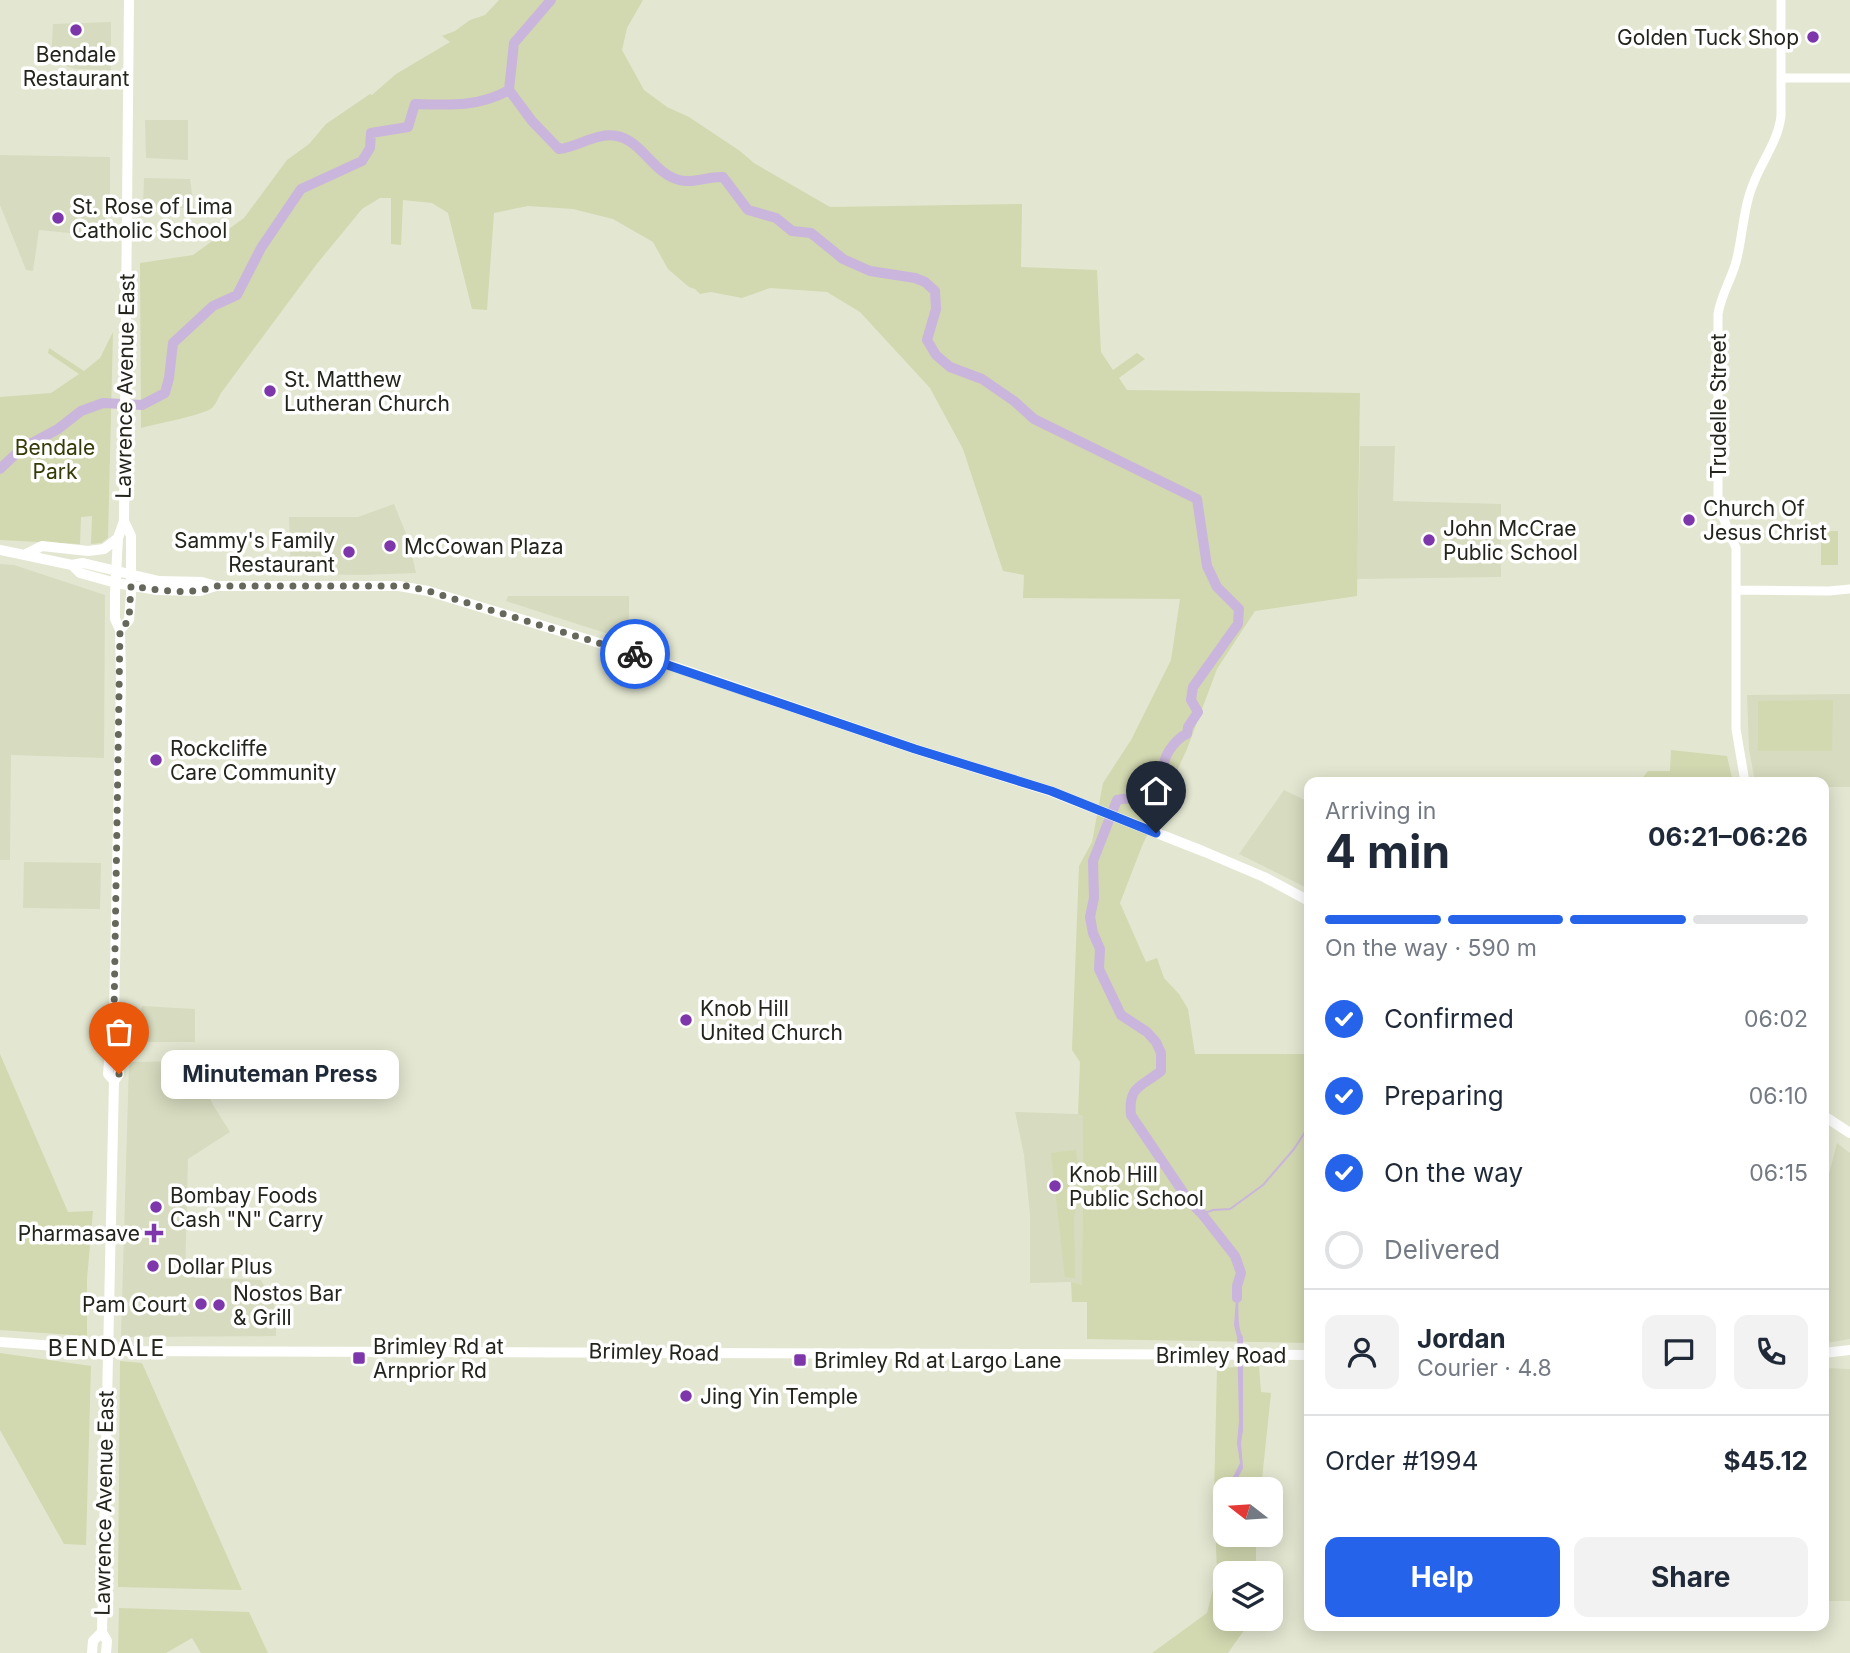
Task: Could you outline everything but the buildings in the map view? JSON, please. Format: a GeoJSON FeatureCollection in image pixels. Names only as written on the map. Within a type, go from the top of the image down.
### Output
{"type":"FeatureCollection","features":[{"type":"Feature","properties":{"kind":"main road","name":"Lawrence Avenue East"},"geometry":{"type":"LineString","coordinates":[[106,1653],[107,1641],[102,1632],[114,1081],[108,1074],[109,1062],[115,1053],[120,630],[115,619],[118,538],[124,521],[129,0]]}},
{"type":"Feature","properties":{"kind":"main road","name":"Lawrence Avenue East"},"geometry":{"type":"LineString","coordinates":[[120,630],[129,620],[131,581],[131,536],[124,521]]}},
{"type":"Feature","properties":{"kind":"main road"},"geometry":{"type":"LineString","coordinates":[[26,554],[42,546],[88,551],[104,549],[118,538]]}},
{"type":"Feature","properties":{"kind":"main road"},"geometry":{"type":"LineString","coordinates":[[0,550],[72,565],[80,573],[131,581],[202,582],[216,586],[393,585],[418,588],[727,684],[915,749],[1051,791],[1237,865],[1304,898]]}},
{"type":"Feature","properties":{"kind":"main road"},"geometry":{"type":"LineString","coordinates":[[1829,1119],[1850,1133]]}},
{"type":"Feature","properties":{"kind":"main road","name":"Brimley Road"},"geometry":{"type":"LineString","coordinates":[[0,1342],[107,1350],[1304,1355]]}},
{"type":"Feature","properties":{"kind":"main road"},"geometry":{"type":"LineString","coordinates":[[1829,1352],[1850,1350]]}},
{"type":"Feature","properties":{"kind":"main road","name":"Lawrence Avenue East"},"geometry":{"type":"LineString","coordinates":[[92,1653],[93,1641],[102,1632]]}},
{"type":"Feature","properties":{"kind":"street","name":"Trudelle Street"},"geometry":{"type":"LineString","coordinates":[[1744,777],[1735,729],[1735,543],[1721,515],[1718,499],[1718,314],[1722,295],[1735,265],[1747,201],[1779,131],[1780,0]]}},
{"type":"Feature","properties":{"kind":"street"},"geometry":{"type":"LineString","coordinates":[[1781,78],[1850,78]]}},
{"type":"Feature","properties":{"kind":"street"},"geometry":{"type":"LineString","coordinates":[[1736,590],[1850,589]]}},
{"type":"Feature","properties":{"kind":"shaded area"},"geometry":{"type":"Polygon","coordinates":[[[111,22],[111,70],[75,69],[51,61],[53,24],[111,22]]]}},
{"type":"Feature","properties":{"kind":"shaded area"},"geometry":{"type":"Polygon","coordinates":[[[145,120],[188,120],[188,160],[146,158],[145,120]]]}},
{"type":"Feature","properties":{"kind":"shaded area","name":"St. Rose of Lima Catholic School"},"geometry":{"type":"Polygon","coordinates":[[[0,155],[110,157],[110,237],[39,230],[33,271],[26,270],[0,205],[0,155]]]}},
{"type":"Feature","properties":{"kind":"shaded area"},"geometry":{"type":"Polygon","coordinates":[[[144,178],[190,179],[194,208],[143,207],[144,178]]]}},
{"type":"Feature","properties":{"kind":"shaded area","name":"John McCrae Public School"},"geometry":{"type":"Polygon","coordinates":[[[1360,446],[1395,446],[1393,501],[1501,504],[1501,577],[1357,579],[1360,446]]]}},
{"type":"Feature","properties":{"kind":"shaded area"},"geometry":{"type":"Polygon","coordinates":[[[394,504],[409,541],[416,573],[291,574],[289,517],[358,517],[394,504]]]}},
{"type":"Feature","properties":{"kind":"shaded area"},"geometry":{"type":"Polygon","coordinates":[[[0,564],[14,565],[105,595],[104,758],[11,755],[10,860],[0,860],[0,564]]]}},
{"type":"Feature","properties":{"kind":"shaded area"},"geometry":{"type":"Polygon","coordinates":[[[508,596],[629,596],[629,617],[624,639],[506,601],[508,596]]]}},
{"type":"Feature","properties":{"kind":"shaded area"},"geometry":{"type":"Polygon","coordinates":[[[1850,694],[1850,787],[1829,787],[1829,777],[1754,777],[1749,749],[1747,695],[1850,694]]]}},
{"type":"Feature","properties":{"kind":"shaded area"},"geometry":{"type":"Polygon","coordinates":[[[1284,790],[1304,800],[1304,886],[1239,854],[1284,790]]]}},
{"type":"Feature","properties":{"kind":"shaded area"},"geometry":{"type":"Polygon","coordinates":[[[24,862],[101,863],[100,909],[23,908],[24,862]]]}},
{"type":"Feature","properties":{"kind":"shaded area"},"geometry":{"type":"Polygon","coordinates":[[[142,1006],[195,1009],[195,1042],[131,1042],[142,1006]]]}},
{"type":"Feature","properties":{"kind":"shaded area"},"geometry":{"type":"Polygon","coordinates":[[[194,1061],[213,1105],[230,1132],[188,1159],[185,1277],[261,1280],[276,1309],[276,1336],[121,1337],[129,1062],[194,1061]]]}},
{"type":"Feature","properties":{"kind":"shaded area","name":"Knob Hill Public School"},"geometry":{"type":"Polygon","coordinates":[[[1015,1112],[1083,1116],[1082,1285],[1071,1282],[1030,1283],[1030,1215],[1024,1155],[1015,1112]]]}},
{"type":"Feature","properties":{"kind":"shaded area"},"geometry":{"type":"Polygon","coordinates":[[[1837,1143],[1850,1153],[1850,1339],[1829,1342],[1829,1174],[1837,1143]]]}},
{"type":"Feature","properties":{"kind":"shaded area"},"geometry":{"type":"Polygon","coordinates":[[[1237,1286],[1243,1337],[1243,1468],[1238,1477],[1233,1477],[1240,1463],[1237,1443],[1237,1337],[1234,1325],[1237,1286]]]}},
{"type":"Feature","properties":{"kind":"shaded area"},"geometry":{"type":"Polygon","coordinates":[[[1829,1368],[1850,1369],[1850,1601],[1829,1601],[1829,1368]]]}},
{"type":"Feature","properties":{"kind":"green space"},"geometry":{"type":"Polygon","coordinates":[[[499,0],[643,0],[627,28],[622,50],[644,90],[667,107],[689,117],[754,163],[830,207],[1022,204],[1021,267],[1097,270],[1101,352],[1113,370],[1137,353],[1145,359],[1119,378],[1127,390],[1360,393],[1357,596],[1255,611],[1217,669],[1187,749],[1142,846],[1120,903],[1146,962],[1157,958],[1164,978],[1188,1009],[1195,1054],[1304,1054],[1304,1343],[1087,1339],[1087,1302],[1072,1302],[1071,1282],[1082,1285],[1083,1116],[1078,1114],[1080,1062],[1072,1050],[1079,866],[1092,842],[1103,783],[1131,740],[1171,660],[1180,599],[1023,598],[1024,575],[1003,571],[963,449],[930,388],[860,312],[827,292],[770,288],[742,298],[711,292],[700,294],[668,269],[653,242],[613,219],[573,209],[528,206],[494,213],[487,310],[472,309],[448,213],[432,203],[403,200],[401,245],[391,244],[391,198],[380,198],[362,209],[316,265],[212,408],[141,428],[140,263],[193,255],[244,218],[287,160],[309,144],[326,124],[372,95],[396,74],[450,42],[442,36],[485,15],[499,0]]]}},
{"type":"Feature","properties":{"kind":"green space","name":"Bendale Park"},"geometry":{"type":"Polygon","coordinates":[[[113,332],[108,538],[101,543],[91,544],[92,516],[81,517],[80,544],[0,540],[0,397],[51,393],[79,374],[48,353],[49,348],[84,371],[100,358],[113,332]]]}},
{"type":"Feature","properties":{"kind":"green space"},"geometry":{"type":"Polygon","coordinates":[[[1821,531],[1838,531],[1838,565],[1821,565],[1821,531]]]}},
{"type":"Feature","properties":{"kind":"green space"},"geometry":{"type":"Polygon","coordinates":[[[1833,700],[1832,751],[1758,751],[1758,701],[1833,700]]]}},
{"type":"Feature","properties":{"kind":"green space"},"geometry":{"type":"Polygon","coordinates":[[[1671,750],[1727,756],[1732,777],[1643,777],[1648,771],[1670,771],[1671,750]]]}},
{"type":"Feature","properties":{"kind":"green space"},"geometry":{"type":"Polygon","coordinates":[[[0,1054],[68,1212],[93,1211],[87,1279],[87,1336],[0,1330],[0,1054]]]}},
{"type":"Feature","properties":{"kind":"green space"},"geometry":{"type":"Polygon","coordinates":[[[1076,1150],[1081,1193],[1074,1216],[1075,1278],[1065,1277],[1051,1153],[1076,1150]]]}},
{"type":"Feature","properties":{"kind":"green space"},"geometry":{"type":"Polygon","coordinates":[[[0,1353],[91,1366],[86,1545],[64,1544],[0,1430],[0,1353]]]}},
{"type":"Feature","properties":{"kind":"green space"},"geometry":{"type":"Polygon","coordinates":[[[120,1361],[142,1363],[242,1590],[118,1587],[120,1361]]]}},
{"type":"Feature","properties":{"kind":"green space"},"geometry":{"type":"Polygon","coordinates":[[[1259,1366],[1261,1392],[1271,1393],[1262,1477],[1214,1477],[1217,1368],[1259,1366]]]}},
{"type":"Feature","properties":{"kind":"green space"},"geometry":{"type":"Polygon","coordinates":[[[1216,1547],[1256,1547],[1256,1561],[1217,1561],[1216,1547]]]}},
{"type":"Feature","properties":{"kind":"green space"},"geometry":{"type":"Polygon","coordinates":[[[1213,1589],[1213,1631],[1244,1631],[1228,1653],[1152,1653],[1207,1613],[1213,1589]]]}},
{"type":"Feature","properties":{"kind":"green space"},"geometry":{"type":"Polygon","coordinates":[[[119,1608],[249,1612],[268,1653],[201,1653],[192,1638],[166,1653],[118,1653],[119,1608]]]}},
{"type":"Feature","properties":{"kind":"waterway"},"geometry":{"type":"LineString","coordinates":[[509,90],[514,43],[551,0]]}},
{"type":"Feature","properties":{"kind":"waterway"},"geometry":{"type":"LineString","coordinates":[[509,90],[532,121],[559,149],[602,136],[626,139],[670,177],[690,181],[723,177],[748,210],[776,218],[792,231],[811,233],[843,259],[870,271],[925,282],[935,291],[936,309],[927,340],[936,355],[950,367],[982,379],[1034,419],[1197,499],[1207,566],[1217,587],[1239,609],[1238,624],[1193,687],[1191,700],[1198,712],[1188,727],[1187,734],[1176,742],[1167,754],[1164,783],[1159,794],[1117,800],[1093,861],[1094,898],[1090,917],[1100,949],[1099,969],[1121,1015],[1147,1032],[1161,1053],[1161,1071],[1137,1088],[1132,1098],[1131,1115],[1189,1201],[1235,1256],[1241,1273],[1237,1298]]}},
{"type":"Feature","properties":{"kind":"waterway"},"geometry":{"type":"LineString","coordinates":[[0,469],[21,449],[58,429],[81,411],[103,403],[142,405],[165,393],[173,343],[213,306],[237,295],[261,248],[301,189],[362,161],[370,148],[371,133],[408,127],[415,104],[475,102],[509,90]]}},
{"type":"Feature","properties":{"kind":"waterway"},"geometry":{"type":"LineString","coordinates":[[1202,1214],[1230,1209],[1263,1185],[1304,1134]]}},
{"type":"Feature","properties":{"kind":"way so far"},"geometry":{"type":"LineString","coordinates":[[119,1074],[115,1053],[114,1014],[120,630],[129,620],[131,586],[200,592],[216,586],[406,586],[635,654]]}},
{"type":"Feature","properties":{"kind":"place","name":"Bendale Restaurant"},"geometry":{"type":"Point","coordinates":[76,30]}},
{"type":"Feature","properties":{"kind":"place","name":"Golden Tuck Shop"},"geometry":{"type":"Point","coordinates":[1813,37]}},
{"type":"Feature","properties":{"kind":"place","name":"St. Rose of Lima Catholic School"},"geometry":{"type":"Point","coordinates":[58,218]}},
{"type":"Feature","properties":{"kind":"place","name":"St. Matthew Lutheran Church"},"geometry":{"type":"Point","coordinates":[270,391]}},
{"type":"Feature","properties":{"kind":"place","name":"Church Of Jesus Christ"},"geometry":{"type":"Point","coordinates":[1689,520]}},
{"type":"Feature","properties":{"kind":"place","name":"John McCrae Public School"},"geometry":{"type":"Point","coordinates":[1429,540]}},
{"type":"Feature","properties":{"kind":"place","name":"McCowan Plaza"},"geometry":{"type":"Point","coordinates":[390,546]}},
{"type":"Feature","properties":{"kind":"place","name":"Sammy's Family Restaurant"},"geometry":{"type":"Point","coordinates":[349,552]}},
{"type":"Feature","properties":{"kind":"place","name":"Rockcliffe Care Community"},"geometry":{"type":"Point","coordinates":[156,760]}},
{"type":"Feature","properties":{"kind":"place","name":"Knob Hill United Church"},"geometry":{"type":"Point","coordinates":[686,1020]}},
{"type":"Feature","properties":{"kind":"place","name":"Minuteman Press"},"geometry":{"type":"Point","coordinates":[119,1074]}},
{"type":"Feature","properties":{"kind":"place","name":"Knob Hill Public School"},"geometry":{"type":"Point","coordinates":[1055,1186]}},
{"type":"Feature","properties":{"kind":"place","name":"Bombay Foods Cash \"N\" Carry"},"geometry":{"type":"Point","coordinates":[156,1207]}},
{"type":"Feature","properties":{"kind":"place","name":"Pharmasave"},"geometry":{"type":"Point","coordinates":[154,1233]}},
{"type":"Feature","properties":{"kind":"place","name":"Dollar Plus"},"geometry":{"type":"Point","coordinates":[153,1266]}},
{"type":"Feature","properties":{"kind":"place","name":"Pam Court"},"geometry":{"type":"Point","coordinates":[201,1304]}},
{"type":"Feature","properties":{"kind":"place","name":"Nostos Bar & Grill"},"geometry":{"type":"Point","coordinates":[219,1305]}},
{"type":"Feature","properties":{"kind":"place","name":"Brimley Rd at Arnprior Rd"},"geometry":{"type":"Point","coordinates":[359,1358]}},
{"type":"Feature","properties":{"kind":"place","name":"Brimley Rd at Largo Lane"},"geometry":{"type":"Point","coordinates":[800,1360]}},
{"type":"Feature","properties":{"kind":"place","name":"Jing Yin Temple"},"geometry":{"type":"Point","coordinates":[686,1396]}},
{"type":"Feature","properties":{"kind":"district","name":"BENDALE"},"geometry":{"type":"Point","coordinates":[107,1348]}},
{"type":"Feature","properties":{"kind":"route"},"geometry":{"type":"LineString","coordinates":[[635,654],[915,749],[1051,791],[1156,833]]}}]}
